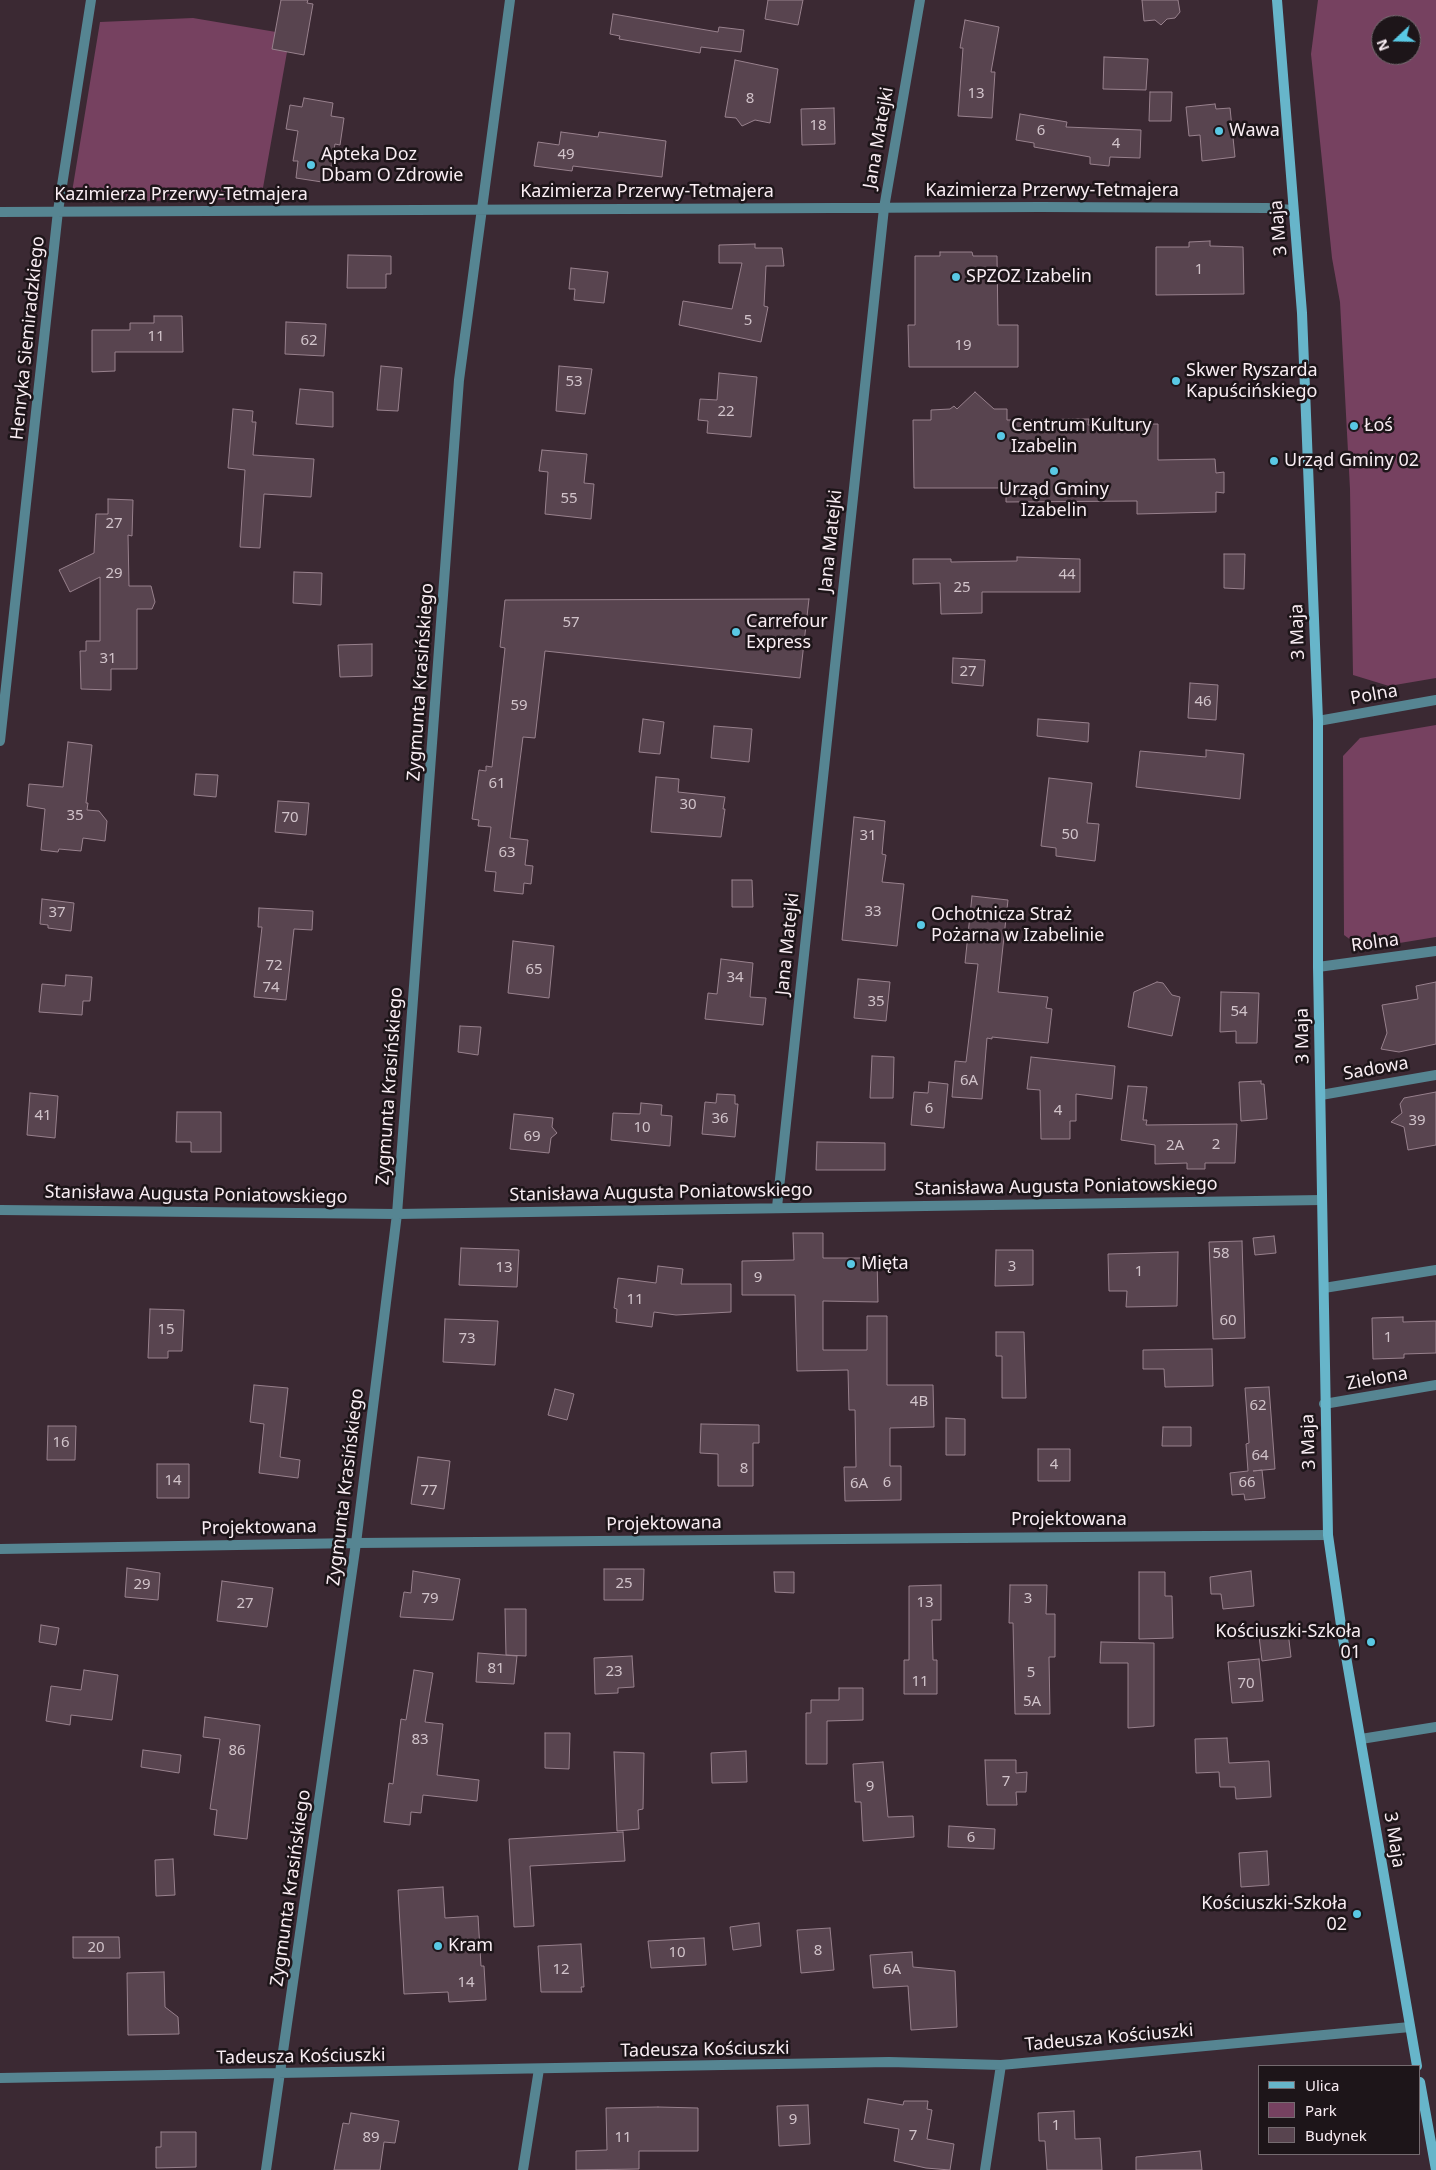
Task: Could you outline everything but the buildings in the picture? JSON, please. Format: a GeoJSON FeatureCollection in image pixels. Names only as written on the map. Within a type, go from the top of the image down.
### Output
{"type":"FeatureCollection","features":[{"type":"Feature","properties":{"kind":"street","name":"Henryka Siemiradzkiego"},"geometry":{"type":"LineString","coordinates":[[0,741],[58,211],[91,0]]}},
{"type":"Feature","properties":{"kind":"street","name":"Zygmunta Krasińskiego"},"geometry":{"type":"LineString","coordinates":[[266,2170],[282,2073],[356,1543],[397,1214],[459,380],[510,0]]}},
{"type":"Feature","properties":{"kind":"street","name":"Jana Matejki"},"geometry":{"type":"LineString","coordinates":[[777,1207],[884,208],[920,0]]}},
{"type":"Feature","properties":{"kind":"street","name":"3 Maja"},"geometry":{"type":"LineString","coordinates":[[1277,0],[1302,313],[1318,721],[1318,967],[1324,1288],[1324,1404],[1328,1534],[1343,1640],[1417,2065]]}},
{"type":"Feature","properties":{"kind":"street","name":"Kazimierza Przerwy-Tetmajera"},"geometry":{"type":"LineString","coordinates":[[0,212],[884,208],[1267,208],[1293,210]]}},
{"type":"Feature","properties":{"kind":"street","name":"Polna"},"geometry":{"type":"LineString","coordinates":[[1318,721],[1436,700]]}},
{"type":"Feature","properties":{"kind":"street","name":"Rolna"},"geometry":{"type":"LineString","coordinates":[[1318,967],[1436,951]]}},
{"type":"Feature","properties":{"kind":"street","name":"Sadowa"},"geometry":{"type":"LineString","coordinates":[[1320,1095],[1436,1075]]}},
{"type":"Feature","properties":{"kind":"street","name":"Stanisława Augusta Poniatowskiego"},"geometry":{"type":"LineString","coordinates":[[0,1210],[397,1214],[1322,1200]]}},
{"type":"Feature","properties":{"kind":"street"},"geometry":{"type":"LineString","coordinates":[[1324,1288],[1436,1270]]}},
{"type":"Feature","properties":{"kind":"street","name":"Zielona"},"geometry":{"type":"LineString","coordinates":[[1324,1404],[1436,1385]]}},
{"type":"Feature","properties":{"kind":"street","name":"Projektowana"},"geometry":{"type":"LineString","coordinates":[[0,1549],[356,1543],[1328,1534]]}},
{"type":"Feature","properties":{"kind":"street"},"geometry":{"type":"LineString","coordinates":[[1361,1739],[1436,1727]]}},
{"type":"Feature","properties":{"kind":"street","name":"Tadeusza Kościuszki"},"geometry":{"type":"LineString","coordinates":[[0,2078],[889,2062],[1001,2064],[1410,2027]]}},
{"type":"Feature","properties":{"kind":"street"},"geometry":{"type":"LineString","coordinates":[[984,2170],[1001,2064]]}},
{"type":"Feature","properties":{"kind":"street"},"geometry":{"type":"LineString","coordinates":[[523,2170],[539,2069]]}},
{"type":"Feature","properties":{"kind":"street"},"geometry":{"type":"LineString","coordinates":[[1421,2088],[1436,2170]]}},
{"type":"Feature","properties":{"kind":"green space"},"geometry":{"type":"Polygon","coordinates":[[[1318,0],[1436,0],[1436,678],[1389,686],[1353,675],[1350,489],[1340,302],[1332,258],[1311,54],[1318,0]]]}},
{"type":"Feature","properties":{"kind":"green space"},"geometry":{"type":"Polygon","coordinates":[[[193,18],[276,32],[287,52],[261,199],[75,202],[72,192],[100,22],[193,18]]]}},
{"type":"Feature","properties":{"kind":"green space"},"geometry":{"type":"Polygon","coordinates":[[[1436,725],[1436,937],[1363,949],[1344,935],[1343,756],[1360,738],[1436,725]]]}},
{"type":"Feature","properties":{"kind":"place","name":"Wawa"},"geometry":{"type":"Point","coordinates":[1219,131]}},
{"type":"Feature","properties":{"kind":"place","name":"Apteka Doz Dbam O Zdrowie"},"geometry":{"type":"Point","coordinates":[311,165]}},
{"type":"Feature","properties":{"kind":"place","name":"SPZOZ Izabelin"},"geometry":{"type":"Point","coordinates":[956,277]}},
{"type":"Feature","properties":{"kind":"place","name":"Skwer Ryszarda Kapuścińskiego"},"geometry":{"type":"Point","coordinates":[1176,381]}},
{"type":"Feature","properties":{"kind":"place","name":"Łoś"},"geometry":{"type":"Point","coordinates":[1354,426]}},
{"type":"Feature","properties":{"kind":"place","name":"Centrum Kultury Izabelin"},"geometry":{"type":"Point","coordinates":[1001,436]}},
{"type":"Feature","properties":{"kind":"place","name":"Urząd Gminy 02"},"geometry":{"type":"Point","coordinates":[1274,461]}},
{"type":"Feature","properties":{"kind":"place","name":"Urząd Gminy Izabelin"},"geometry":{"type":"Point","coordinates":[1054,471]}},
{"type":"Feature","properties":{"kind":"place","name":"Carrefour Express"},"geometry":{"type":"Point","coordinates":[736,632]}},
{"type":"Feature","properties":{"kind":"place","name":"Ochotnicza Straż Pożarna w Izabelinie"},"geometry":{"type":"Point","coordinates":[921,925]}},
{"type":"Feature","properties":{"kind":"place","name":"Mięta"},"geometry":{"type":"Point","coordinates":[851,1264]}},
{"type":"Feature","properties":{"kind":"place","name":"Kościuszki-Szkoła 01"},"geometry":{"type":"Point","coordinates":[1371,1642]}},
{"type":"Feature","properties":{"kind":"place","name":"Kościuszki-Szkoła 02"},"geometry":{"type":"Point","coordinates":[1357,1914]}},
{"type":"Feature","properties":{"kind":"place","name":"Kram"},"geometry":{"type":"Point","coordinates":[438,1946]}}]}
